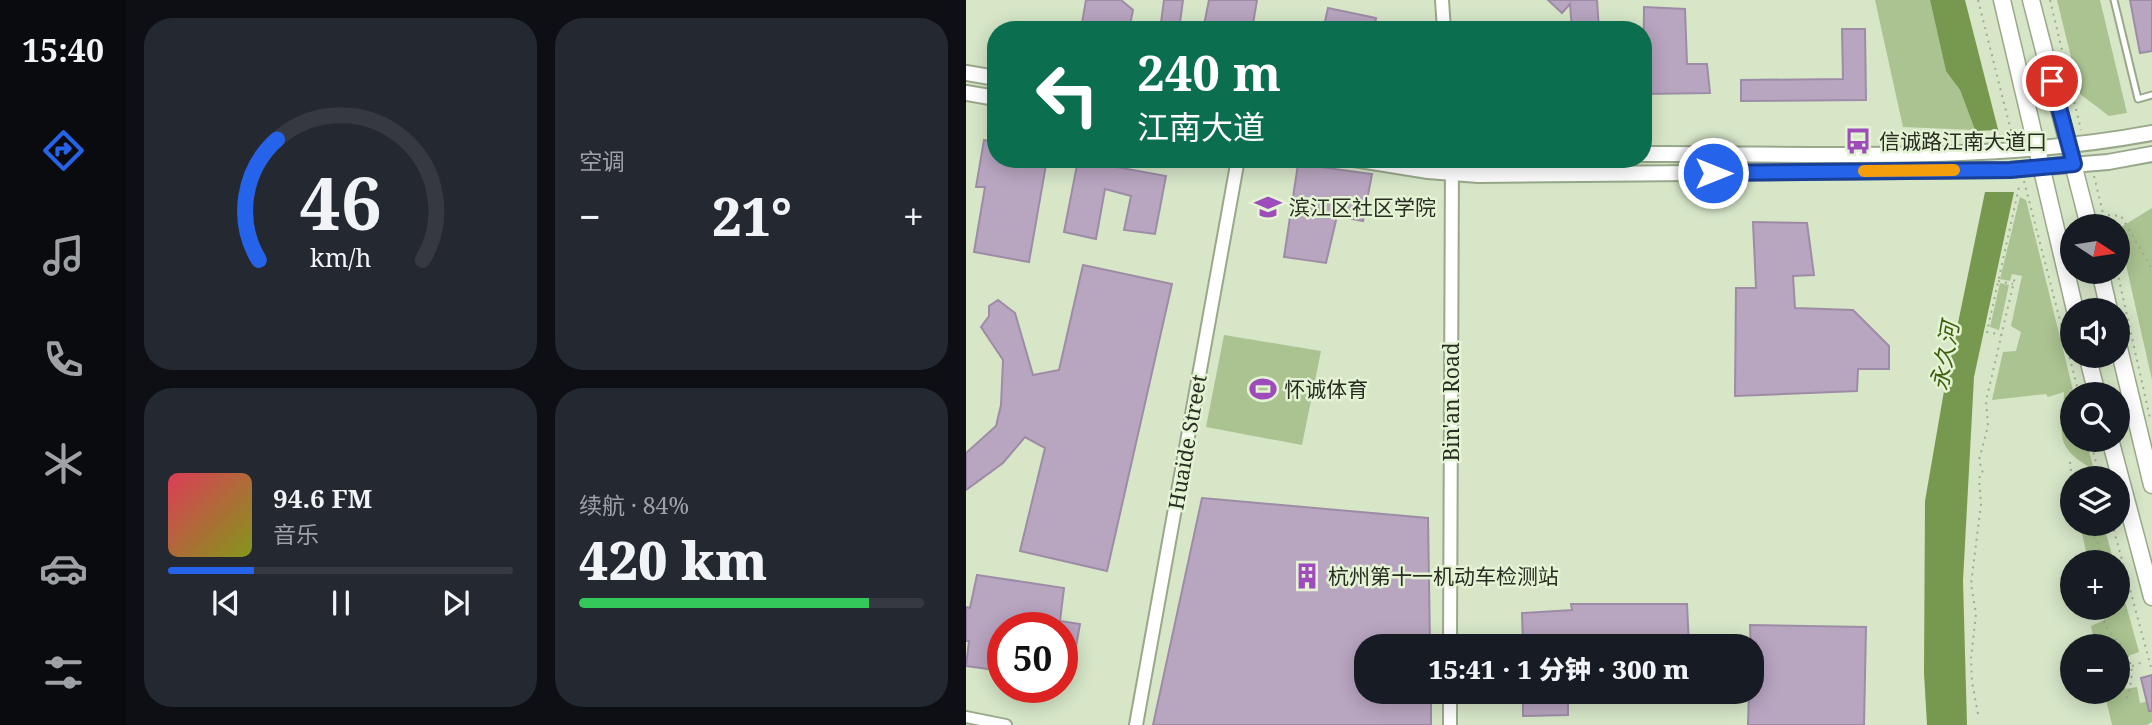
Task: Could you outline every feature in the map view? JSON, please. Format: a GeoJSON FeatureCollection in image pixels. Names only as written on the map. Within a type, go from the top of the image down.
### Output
{"type":"FeatureCollection","features":[{"type":"Feature","properties":{"kind":"main road"},"geometry":{"type":"LineString","coordinates":[[2002,0],[2072,298]]}},
{"type":"Feature","properties":{"kind":"main road"},"geometry":{"type":"LineString","coordinates":[[2031,0],[2077,144],[2088,214]]}},
{"type":"Feature","properties":{"kind":"main road"},"geometry":{"type":"LineString","coordinates":[[966,73],[987,76]]}},
{"type":"Feature","properties":{"kind":"main road"},"geometry":{"type":"LineString","coordinates":[[966,93],[987,96]]}},
{"type":"Feature","properties":{"kind":"main road"},"geometry":{"type":"LineString","coordinates":[[1652,154],[2011,150],[2152,133]]}},
{"type":"Feature","properties":{"kind":"main road"},"geometry":{"type":"LineString","coordinates":[[1570,168],[1924,171],[2016,169],[2082,164],[2152,154]]}},
{"type":"Feature","properties":{"kind":"main road"},"geometry":{"type":"LineString","coordinates":[[2124,368],[2152,485]]}},
{"type":"Feature","properties":{"kind":"main road"},"geometry":{"type":"LineString","coordinates":[[2113,452],[2152,597]]}},
{"type":"Feature","properties":{"kind":"street"},"geometry":{"type":"LineString","coordinates":[[1442,0],[1443,21]]}},
{"type":"Feature","properties":{"kind":"street","name":"Huaide Street"},"geometry":{"type":"LineString","coordinates":[[1136,725],[1236,168]]}},
{"type":"Feature","properties":{"kind":"street","name":"Bin'an Road"},"geometry":{"type":"LineString","coordinates":[[1451,634],[1452,168]]}},
{"type":"Feature","properties":{"kind":"street"},"geometry":{"type":"LineString","coordinates":[[1450,704],[1450,725]]}},
{"type":"Feature","properties":{"kind":"street"},"geometry":{"type":"LineString","coordinates":[[966,717],[980,722],[1006,725]]}},
{"type":"Feature","properties":{"kind":"lane"},"geometry":{"type":"LineString","coordinates":[[2114,0],[2137,99],[2152,95]]}},
{"type":"Feature","properties":{"kind":"path"},"geometry":{"type":"LineString","coordinates":[[1978,0],[2011,150]]}},
{"type":"Feature","properties":{"kind":"path"},"geometry":{"type":"LineString","coordinates":[[2050,0],[2077,144]]}},
{"type":"Feature","properties":{"kind":"path"},"geometry":{"type":"LineString","coordinates":[[2082,164],[2101,214]]}},
{"type":"Feature","properties":{"kind":"path"},"geometry":{"type":"LineString","coordinates":[[2016,169],[2076,382]]}},
{"type":"Feature","properties":{"kind":"path"},"geometry":{"type":"LineString","coordinates":[[2003,335],[1987,332],[2019,187]]}},
{"type":"Feature","properties":{"kind":"path"},"geometry":{"type":"LineString","coordinates":[[2130,231],[2152,269]]}},
{"type":"Feature","properties":{"kind":"path"},"geometry":{"type":"LineString","coordinates":[[1978,714],[1972,670],[1976,614],[1971,584],[1981,504],[1979,478],[1983,473],[1979,460],[1988,426],[1986,401],[2015,277]]}},
{"type":"Feature","properties":{"kind":"path"},"geometry":{"type":"LineString","coordinates":[[1997,281],[2014,284]]}},
{"type":"Feature","properties":{"kind":"path"},"geometry":{"type":"LineString","coordinates":[[2120,284],[2152,426]]}},
{"type":"Feature","properties":{"kind":"path"},"geometry":{"type":"LineString","coordinates":[[2070,462],[2070,466]]}},
{"type":"Feature","properties":{"kind":"path"},"geometry":{"type":"LineString","coordinates":[[2116,536],[2152,671]]}},
{"type":"Feature","properties":{"kind":"path"},"geometry":{"type":"LineString","coordinates":[[2104,620],[2104,625],[2129,657],[2132,677],[2130,685]]}},
{"type":"Feature","properties":{"kind":"path"},"geometry":{"type":"LineString","coordinates":[[2131,666],[2143,662]]}},
{"type":"Feature","properties":{"kind":"shaded area"},"geometry":{"type":"Polygon","coordinates":[[[1875,0],[1930,0],[1946,70],[1960,90],[1975,130],[1903,127],[1875,0]]]}},
{"type":"Feature","properties":{"kind":"shaded area"},"geometry":{"type":"Polygon","coordinates":[[[1930,0],[1965,0],[2014,192],[1974,377],[1963,581],[1967,725],[1927,725],[1924,673],[1925,501],[1944,391],[1985,192],[1975,130],[1960,90],[1946,71],[1930,0]]]}},
{"type":"Feature","properties":{"kind":"shaded area"},"geometry":{"type":"Polygon","coordinates":[[[2057,0],[2100,0],[2127,113],[2109,116],[2080,94],[2057,0]]]}},
{"type":"Feature","properties":{"kind":"shaded area"},"geometry":{"type":"Polygon","coordinates":[[[2020,197],[2026,200],[2060,337],[2060,368],[2068,368],[2071,382],[2060,382],[2060,393],[2048,397],[2046,394],[1992,400],[2003,352],[2016,351],[2021,332],[2011,326],[2022,276],[2012,274],[2010,281],[2000,279],[2020,197]]]}},
{"type":"Feature","properties":{"kind":"shaded area"},"geometry":{"type":"Polygon","coordinates":[[[2152,208],[2152,380],[2130,282],[2130,222],[2152,208]]]}},
{"type":"Feature","properties":{"kind":"shaded area"},"geometry":{"type":"Polygon","coordinates":[[[2000,283],[2009,285],[1999,330],[1990,327],[2000,283]]]}},
{"type":"Feature","properties":{"kind":"shaded area","name":"怀诚体育"},"geometry":{"type":"Polygon","coordinates":[[[1224,335],[1321,351],[1302,445],[1206,427],[1224,335]]]}},
{"type":"Feature","properties":{"kind":"shaded area"},"geometry":{"type":"Polygon","coordinates":[[[2089,452],[2093,466],[2088,466],[2071,453],[2089,452]]]}},
{"type":"Feature","properties":{"kind":"shaded area"},"geometry":{"type":"Polygon","coordinates":[[[2083,536],[2107,536],[2111,550],[2086,550],[2083,536]]]}},
{"type":"Feature","properties":{"kind":"shaded area"},"geometry":{"type":"Polygon","coordinates":[[[2130,619],[2139,652],[2130,655],[2130,634],[2093,634],[2091,626],[2104,620],[2130,619]]]}},
{"type":"Feature","properties":{"kind":"shaded area"},"geometry":{"type":"Polygon","coordinates":[[[2137,687],[2140,703],[2152,701],[2152,722],[2147,725],[2112,725],[2107,704],[2130,704],[2130,688],[2137,687]]]}},
{"type":"Feature","properties":{"kind":"pier"},"geometry":{"type":"Polygon","coordinates":[[[2001,130],[2016,192],[1983,192],[1973,131],[2001,130]]]}},
{"type":"Feature","properties":{"kind":"building"},"geometry":{"type":"Polygon","coordinates":[[[1086,0],[1121,0],[1133,10],[1131,21],[1082,21],[1086,0]]]}},
{"type":"Feature","properties":{"kind":"building"},"geometry":{"type":"Polygon","coordinates":[[[1164,0],[1183,0],[1180,21],[1161,21],[1164,0]]]}},
{"type":"Feature","properties":{"kind":"building"},"geometry":{"type":"Polygon","coordinates":[[[1209,0],[1257,0],[1254,21],[1205,21],[1209,0]]]}},
{"type":"Feature","properties":{"kind":"building"},"geometry":{"type":"Polygon","coordinates":[[[1548,0],[1597,0],[1598,21],[1571,21],[1570,4],[1562,13],[1548,0]]]}},
{"type":"Feature","properties":{"kind":"building"},"geometry":{"type":"Polygon","coordinates":[[[2130,0],[2152,0],[2152,51],[2140,53],[2130,0]]]}},
{"type":"Feature","properties":{"kind":"building"},"geometry":{"type":"Polygon","coordinates":[[[1644,7],[1685,9],[1687,64],[1707,64],[1710,93],[1652,94],[1652,21],[1644,21],[1644,7]]]}},
{"type":"Feature","properties":{"kind":"building"},"geometry":{"type":"Polygon","coordinates":[[[1328,8],[1376,18],[1376,21],[1325,21],[1328,8]]]}},
{"type":"Feature","properties":{"kind":"building"},"geometry":{"type":"Polygon","coordinates":[[[1842,29],[1865,29],[1866,100],[1741,101],[1741,80],[1843,79],[1842,29]]]}},
{"type":"Feature","properties":{"kind":"building"},"geometry":{"type":"Polygon","coordinates":[[[984,140],[987,140],[987,168],[1045,168],[1029,262],[974,252],[985,187],[976,187],[984,140]]]}},
{"type":"Feature","properties":{"kind":"building"},"geometry":{"type":"Polygon","coordinates":[[[1076,168],[1122,168],[1166,176],[1155,234],[1124,230],[1131,196],[1105,189],[1096,239],[1064,232],[1076,168]]]}},
{"type":"Feature","properties":{"kind":"building"},"geometry":{"type":"Polygon","coordinates":[[[1297,168],[1328,168],[1372,174],[1363,221],[1337,216],[1326,263],[1284,257],[1297,168]]]}},
{"type":"Feature","properties":{"kind":"building"},"geometry":{"type":"Polygon","coordinates":[[[1753,222],[1807,223],[1814,275],[1793,276],[1795,308],[1853,310],[1889,346],[1889,369],[1858,369],[1857,391],[1735,396],[1736,288],[1756,288],[1753,222]]]}},
{"type":"Feature","properties":{"kind":"building"},"geometry":{"type":"Polygon","coordinates":[[[1083,265],[1172,284],[1107,571],[1020,551],[1045,448],[1025,437],[1003,463],[966,490],[966,453],[996,426],[1001,405],[1003,360],[981,327],[989,316],[989,306],[998,300],[1015,313],[1033,375],[1059,370],[1083,265]]]}},
{"type":"Feature","properties":{"kind":"building","name":"杭州第十一机动车检测站"},"geometry":{"type":"Polygon","coordinates":[[[1202,498],[1428,518],[1430,634],[1354,634],[1354,704],[1431,704],[1431,725],[1153,725],[1202,498]]]}},
{"type":"Feature","properties":{"kind":"building"},"geometry":{"type":"Polygon","coordinates":[[[977,575],[1064,588],[1061,612],[987,612],[987,669],[966,666],[969,641],[966,641],[966,607],[970,608],[977,575]]]}},
{"type":"Feature","properties":{"kind":"building"},"geometry":{"type":"Polygon","coordinates":[[[1571,604],[1687,604],[1688,634],[1523,634],[1522,613],[1572,610],[1571,604]]]}},
{"type":"Feature","properties":{"kind":"building"},"geometry":{"type":"Polygon","coordinates":[[[1750,625],[1866,627],[1864,725],[1748,725],[1749,704],[1764,704],[1764,634],[1750,634],[1750,625]]]}},
{"type":"Feature","properties":{"kind":"building"},"geometry":{"type":"Polygon","coordinates":[[[2152,675],[2152,711],[2149,711],[2141,678],[2152,675]]]}},
{"type":"Feature","properties":{"kind":"building"},"geometry":{"type":"Polygon","coordinates":[[[1523,704],[1568,704],[1568,715],[1523,716],[1523,704]]]}},
{"type":"Feature","properties":{"kind":"slow traffic"},"geometry":{"type":"LineString","coordinates":[[1864,171],[1954,170]]}},
{"type":"Feature","properties":{"kind":"place","name":"信诚路江南大道口"},"geometry":{"type":"Point","coordinates":[1858,141]}},
{"type":"Feature","properties":{"kind":"place","name":"滨江区社区学院"},"geometry":{"type":"Point","coordinates":[1268,207]}},
{"type":"Feature","properties":{"kind":"place","name":"怀诚体育"},"geometry":{"type":"Point","coordinates":[1263,389]}},
{"type":"Feature","properties":{"kind":"place","name":"杭州第十一机动车检测站"},"geometry":{"type":"Point","coordinates":[1307,576]}},
{"type":"Feature","properties":{"kind":"route"},"geometry":{"type":"LineString","coordinates":[[1713,173],[2010,170],[2074,164],[2052,81]]}},
{"type":"Feature","properties":{"kind":"water label","name":"永久河"},"geometry":{"type":"Point","coordinates":[1944,356]}}]}
